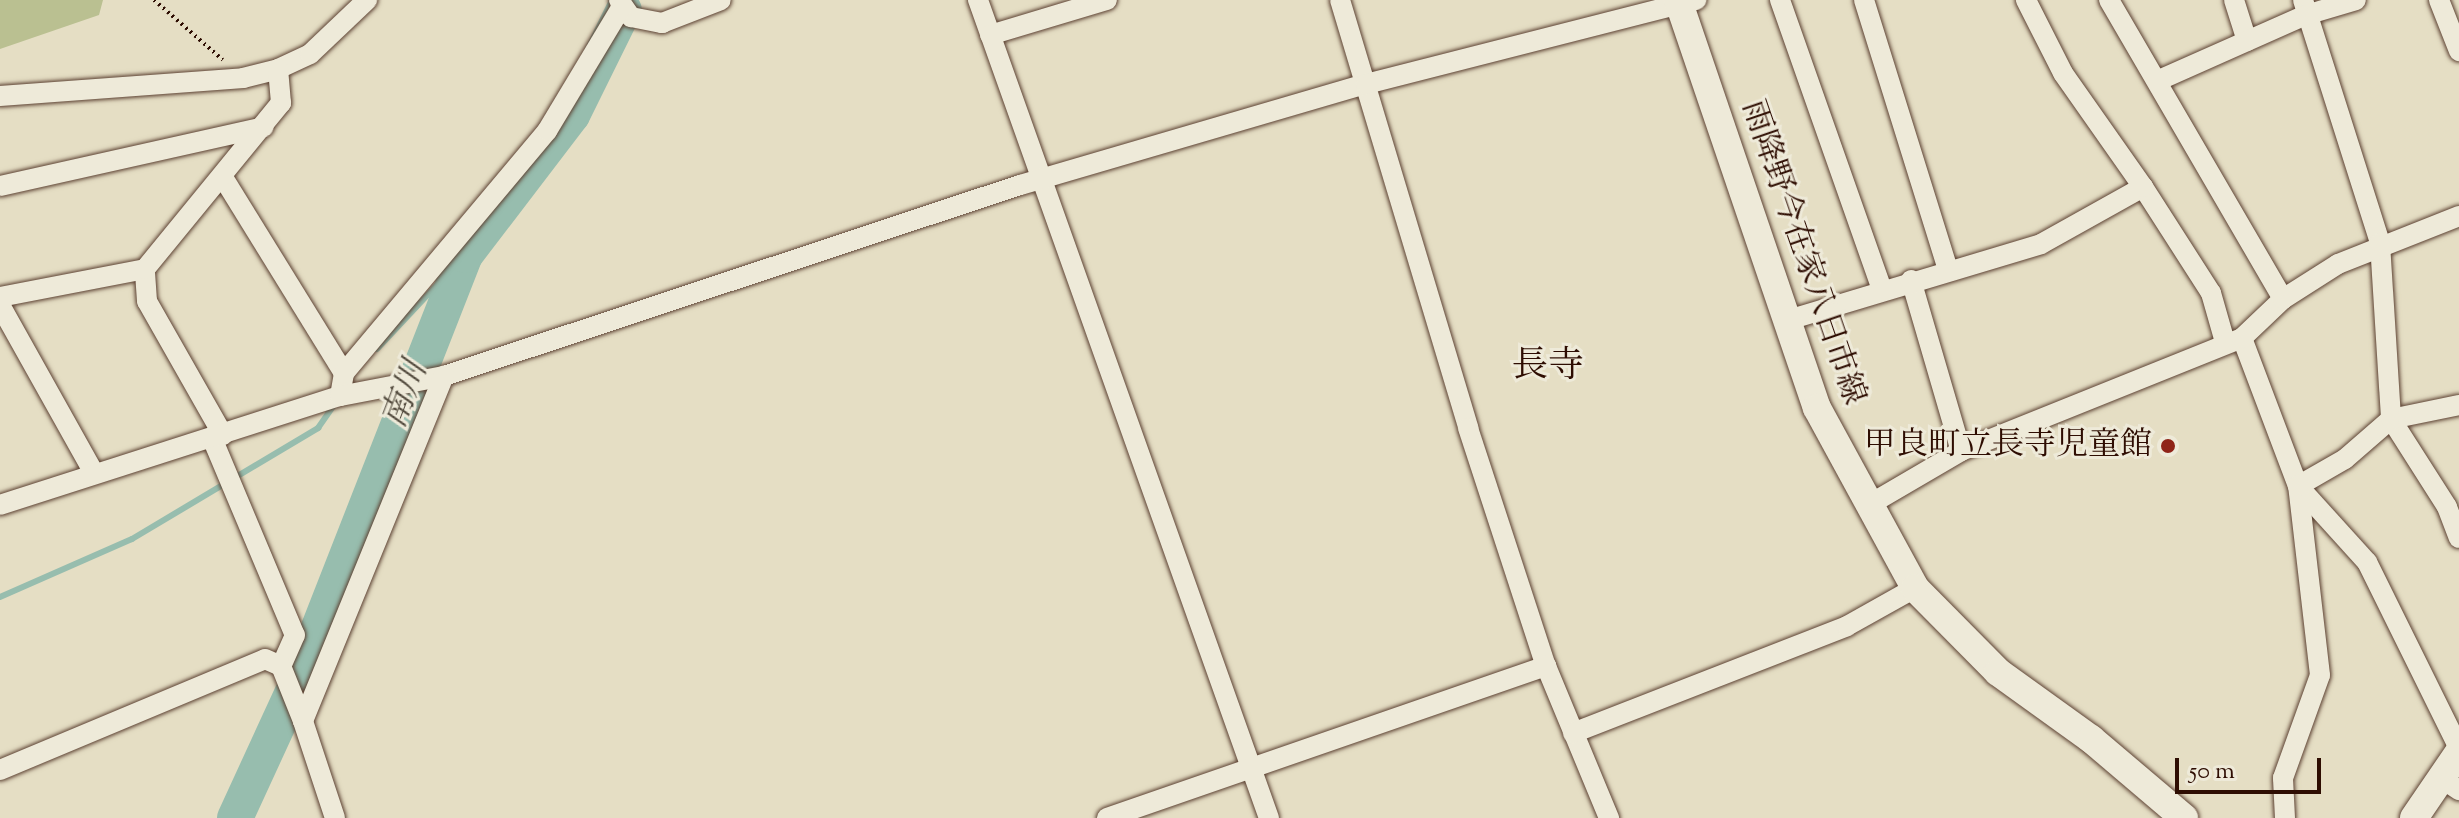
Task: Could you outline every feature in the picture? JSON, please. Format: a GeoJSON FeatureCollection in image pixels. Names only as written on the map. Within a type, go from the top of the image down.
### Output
{"type":"FeatureCollection","features":[{"type":"Feature","properties":{"kind":"main road","name":"雨降野今在家八日市線"},"geometry":{"type":"LineString","coordinates":[[1685,1],[1785,321],[1817,408],[1867,506],[1915,588],[1998,672],[2091,739],[2184,818]]}},
{"type":"Feature","properties":{"kind":"main road"},"geometry":{"type":"LineString","coordinates":[[2414,818],[2450,784],[2459,750]]}},
{"type":"Feature","properties":{"kind":"street"},"geometry":{"type":"LineString","coordinates":[[0,96],[243,78],[278,69],[310,54],[367,0]]}},
{"type":"Feature","properties":{"kind":"street"},"geometry":{"type":"LineString","coordinates":[[340,396],[344,373],[547,131],[620,3],[631,17],[662,23],[721,0]]}},
{"type":"Feature","properties":{"kind":"street"},"geometry":{"type":"LineString","coordinates":[[978,0],[1038,180],[1269,818]]}},
{"type":"Feature","properties":{"kind":"street"},"geometry":{"type":"LineString","coordinates":[[990,35],[1107,0]]}},
{"type":"Feature","properties":{"kind":"street"},"geometry":{"type":"LineString","coordinates":[[1340,0],[1546,666],[1609,818]]}},
{"type":"Feature","properties":{"kind":"street"},"geometry":{"type":"LineString","coordinates":[[1780,0],[1882,289]]}},
{"type":"Feature","properties":{"kind":"street"},"geometry":{"type":"LineString","coordinates":[[1864,0],[1948,269]]}},
{"type":"Feature","properties":{"kind":"street"},"geometry":{"type":"LineString","coordinates":[[2026,0],[2063,73],[2143,187],[2211,293],[2298,486],[2320,675],[2283,778],[2285,818]]}},
{"type":"Feature","properties":{"kind":"street"},"geometry":{"type":"LineString","coordinates":[[2109,0],[2283,299]]}},
{"type":"Feature","properties":{"kind":"street"},"geometry":{"type":"LineString","coordinates":[[2234,0],[2247,41]]}},
{"type":"Feature","properties":{"kind":"street"},"geometry":{"type":"LineString","coordinates":[[2157,81],[2247,41],[2305,7],[2356,0]]}},
{"type":"Feature","properties":{"kind":"street"},"geometry":{"type":"LineString","coordinates":[[2439,0],[2459,51]]}},
{"type":"Feature","properties":{"kind":"street"},"geometry":{"type":"LineString","coordinates":[[0,505],[340,396],[444,376],[1038,180],[1366,84],[1685,1]]}},
{"type":"Feature","properties":{"kind":"street"},"geometry":{"type":"LineString","coordinates":[[2305,7],[2380,243],[2391,419],[2447,507],[2459,538]]}},
{"type":"Feature","properties":{"kind":"street"},"geometry":{"type":"LineString","coordinates":[[0,297],[145,269],[224,179],[281,103],[278,69]]}},
{"type":"Feature","properties":{"kind":"street"},"geometry":{"type":"LineString","coordinates":[[0,186],[263,127]]}},
{"type":"Feature","properties":{"kind":"street"},"geometry":{"type":"LineString","coordinates":[[224,179],[344,373]]}},
{"type":"Feature","properties":{"kind":"street"},"geometry":{"type":"LineString","coordinates":[[1785,321],[1911,280],[2041,244],[2143,187]]}},
{"type":"Feature","properties":{"kind":"street"},"geometry":{"type":"LineString","coordinates":[[1867,506],[1961,451],[2233,340],[2283,299],[2380,243],[2459,216]]}},
{"type":"Feature","properties":{"kind":"street"},"geometry":{"type":"LineString","coordinates":[[145,269],[147,301],[218,437],[295,635],[281,666]]}},
{"type":"Feature","properties":{"kind":"street"},"geometry":{"type":"LineString","coordinates":[[1911,280],[1961,451]]}},
{"type":"Feature","properties":{"kind":"street"},"geometry":{"type":"LineString","coordinates":[[0,305],[94,473]]}},
{"type":"Feature","properties":{"kind":"street"},"geometry":{"type":"LineString","coordinates":[[303,721],[444,376]]}},
{"type":"Feature","properties":{"kind":"street"},"geometry":{"type":"LineString","coordinates":[[2298,486],[2345,459],[2391,419],[2459,405]]}},
{"type":"Feature","properties":{"kind":"street"},"geometry":{"type":"LineString","coordinates":[[2298,486],[2367,562],[2459,750]]}},
{"type":"Feature","properties":{"kind":"street"},"geometry":{"type":"LineString","coordinates":[[1573,733],[1847,626],[1915,588]]}},
{"type":"Feature","properties":{"kind":"street"},"geometry":{"type":"LineString","coordinates":[[0,770],[265,659],[281,666],[335,818]]}},
{"type":"Feature","properties":{"kind":"street"},"geometry":{"type":"LineString","coordinates":[[1107,818],[1546,666]]}},
{"type":"Feature","properties":{"kind":"path"},"geometry":{"type":"LineString","coordinates":[[154,0],[243,78]]}},
{"type":"Feature","properties":{"kind":"green space"},"geometry":{"type":"Polygon","coordinates":[[[0,0],[103,0],[99,15],[0,49],[0,0]]]}},
{"type":"Feature","properties":{"kind":"waterway","name":"南川"},"geometry":{"type":"LineString","coordinates":[[235,818],[298,681],[465,255],[572,115],[624,10]]}},
{"type":"Feature","properties":{"kind":"waterway"},"geometry":{"type":"LineString","coordinates":[[377,349],[465,255]]}},
{"type":"Feature","properties":{"kind":"waterway"},"geometry":{"type":"LineString","coordinates":[[0,597],[132,539],[318,428],[334,405]]}},
{"type":"Feature","properties":{"kind":"place","name":"甲良町立長寺児童館"},"geometry":{"type":"Point","coordinates":[2168,446]}},
{"type":"Feature","properties":{"kind":"district","name":"長寺"},"geometry":{"type":"Point","coordinates":[1548,368]}}]}
